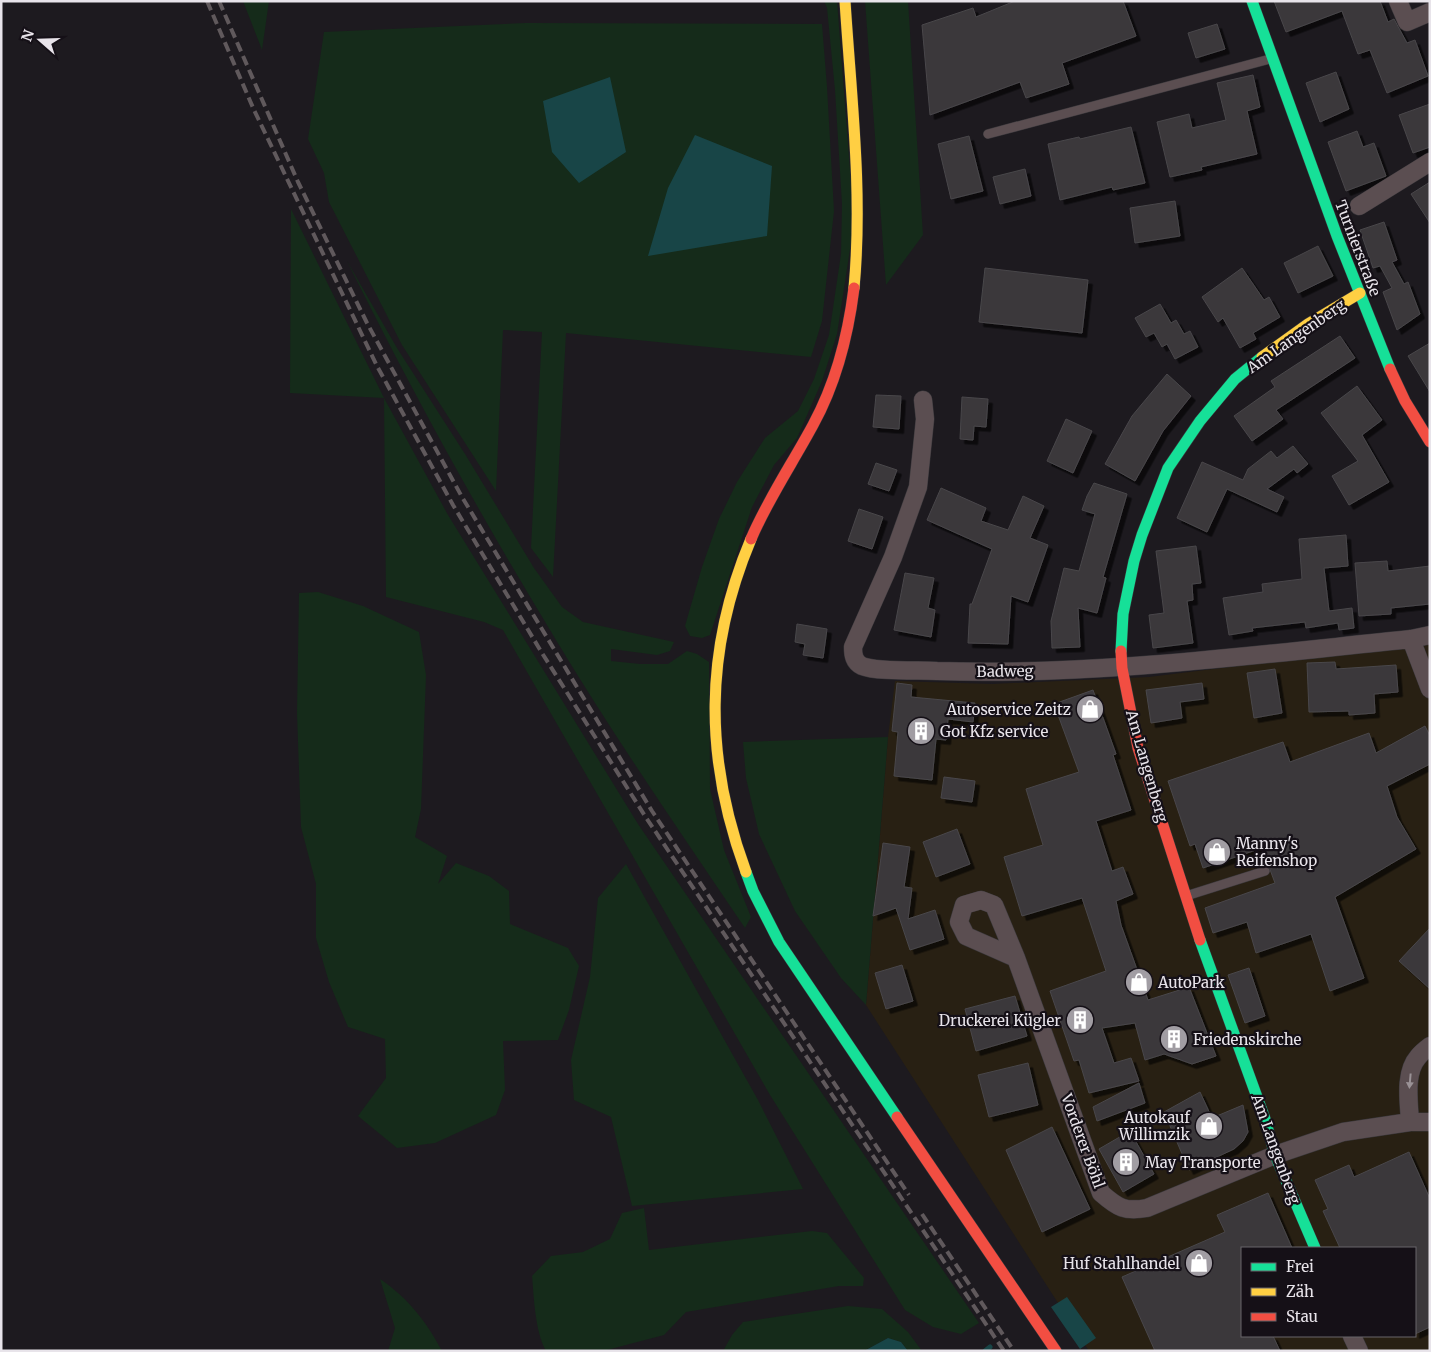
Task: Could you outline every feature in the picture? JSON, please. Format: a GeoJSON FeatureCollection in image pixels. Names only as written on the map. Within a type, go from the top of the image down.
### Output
{"type":"FeatureCollection","features":[{"type":"Feature","properties":{"kind":"main road"},"geometry":{"type":"LineString","coordinates":[[845,1],[859,212],[859,245],[854,294],[844,342],[829,389],[809,434],[760,516],[742,559],[728,604],[718,650],[714,700],[714,726],[719,776],[729,826],[745,874],[779,942],[1056,1351]]}},
{"type":"Feature","properties":{"kind":"main road","name":"Turnierstraße"},"geometry":{"type":"LineString","coordinates":[[1252,1],[1385,360],[1416,423],[1430,442]]}},
{"type":"Feature","properties":{"kind":"main road","name":"Am Langenberg"},"geometry":{"type":"LineString","coordinates":[[1315,1247],[1275,1155],[1265,1119],[1205,956],[1138,748],[1122,668],[1121,639],[1123,614],[1134,561],[1142,535],[1168,468],[1200,421],[1235,380],[1264,355],[1293,334],[1360,293]]}},
{"type":"Feature","properties":{"kind":"street"},"geometry":{"type":"LineString","coordinates":[[1398,1],[1407,22],[1428,17]]}},
{"type":"Feature","properties":{"kind":"street"},"geometry":{"type":"LineString","coordinates":[[1359,206],[1430,162]]}},
{"type":"Feature","properties":{"kind":"street","name":"Badweg"},"geometry":{"type":"LineString","coordinates":[[923,400],[925,419],[918,487],[893,557],[853,647],[853,655],[856,662],[869,668],[969,672],[1122,668],[1430,635]]}},
{"type":"Feature","properties":{"kind":"street"},"geometry":{"type":"LineString","coordinates":[[1411,638],[1430,689]]}},
{"type":"Feature","properties":{"kind":"street","name":"Vorderer Böhl"},"geometry":{"type":"LineString","coordinates":[[1016,958],[1102,1193],[1116,1206],[1134,1211],[1147,1208],[1275,1155],[1344,1132],[1410,1122],[1430,1122]]}},
{"type":"Feature","properties":{"kind":"street"},"geometry":{"type":"LineString","coordinates":[[1410,1122],[1408,1101],[1411,1070],[1418,1057],[1430,1046]]}},
{"type":"Feature","properties":{"kind":"street"},"geometry":{"type":"LineString","coordinates":[[1352,1337],[1359,1351]]}},
{"type":"Feature","properties":{"kind":"lane"},"geometry":{"type":"LineString","coordinates":[[988,134],[1272,58]]}},
{"type":"Feature","properties":{"kind":"lane"},"geometry":{"type":"LineString","coordinates":[[1186,896],[1265,871]]}},
{"type":"Feature","properties":{"kind":"shaded area"},"geometry":{"type":"Polygon","coordinates":[[[1430,642],[1430,1351],[1089,1351],[866,1005],[888,737],[895,681],[992,684],[1149,677],[1430,642]]]}},
{"type":"Feature","properties":{"kind":"green space"},"geometry":{"type":"Polygon","coordinates":[[[243,1],[269,1],[262,50],[243,1]]]}},
{"type":"Feature","properties":{"kind":"green space"},"geometry":{"type":"Polygon","coordinates":[[[824,1],[837,1],[854,223],[837,334],[822,381],[797,438],[774,465],[752,507],[710,635],[702,638],[690,636],[685,626],[702,567],[719,519],[737,482],[765,438],[798,411],[814,379],[829,335],[841,254],[842,204],[835,90],[827,8],[824,1]]]}},
{"type":"Feature","properties":{"kind":"green space"},"geometry":{"type":"Polygon","coordinates":[[[865,1],[908,1],[923,235],[886,285],[865,1]]]}},
{"type":"Feature","properties":{"kind":"green space"},"geometry":{"type":"Polygon","coordinates":[[[526,23],[822,24],[834,211],[822,321],[811,357],[566,333],[553,577],[531,548],[542,332],[503,330],[496,491],[402,345],[329,202],[324,173],[308,139],[324,32],[526,23]]]}},
{"type":"Feature","properties":{"kind":"green space"},"geometry":{"type":"Polygon","coordinates":[[[291,209],[384,398],[290,393],[291,209]]]}},
{"type":"Feature","properties":{"kind":"green space"},"geometry":{"type":"Polygon","coordinates":[[[347,261],[397,348],[465,454],[534,568],[562,607],[583,622],[674,642],[670,651],[657,655],[611,649],[611,661],[668,664],[687,651],[697,654],[709,662],[710,789],[724,850],[751,917],[745,928],[578,677],[528,594],[447,453],[347,261]]]}},
{"type":"Feature","properties":{"kind":"green space"},"geometry":{"type":"Polygon","coordinates":[[[384,398],[448,515],[638,824],[979,1323],[961,1334],[933,1327],[905,1310],[770,1095],[503,630],[484,622],[386,597],[384,398]]]}},
{"type":"Feature","properties":{"kind":"green space"},"geometry":{"type":"Polygon","coordinates":[[[318,592],[363,606],[419,632],[426,675],[421,809],[415,837],[447,856],[438,884],[456,863],[489,876],[509,891],[510,924],[568,948],[579,966],[569,1010],[558,1040],[503,1041],[505,1090],[496,1115],[435,1143],[397,1148],[358,1116],[386,1078],[385,1039],[348,1027],[329,982],[316,938],[316,884],[301,827],[297,713],[299,593],[318,592]]]}},
{"type":"Feature","properties":{"kind":"green space"},"geometry":{"type":"Polygon","coordinates":[[[888,737],[866,1005],[841,978],[795,911],[759,834],[746,778],[743,742],[888,737]]]}},
{"type":"Feature","properties":{"kind":"green space"},"geometry":{"type":"Polygon","coordinates":[[[626,864],[758,1100],[803,1189],[632,1206],[611,1117],[574,1100],[571,1060],[590,977],[598,898],[626,864]]]}},
{"type":"Feature","properties":{"kind":"green space"},"geometry":{"type":"Polygon","coordinates":[[[644,1208],[649,1250],[812,1231],[827,1233],[864,1278],[863,1286],[839,1286],[686,1312],[664,1335],[603,1351],[546,1351],[537,1324],[532,1276],[551,1256],[583,1252],[610,1239],[622,1213],[644,1208]]]}},
{"type":"Feature","properties":{"kind":"green space"},"geometry":{"type":"Polygon","coordinates":[[[380,1279],[416,1311],[442,1351],[388,1351],[395,1328],[380,1279]]]}},
{"type":"Feature","properties":{"kind":"green space"},"geometry":{"type":"Polygon","coordinates":[[[848,1306],[882,1309],[908,1332],[922,1351],[908,1351],[901,1342],[888,1338],[864,1351],[723,1351],[732,1335],[743,1322],[848,1306]]]}},
{"type":"Feature","properties":{"kind":"water"},"geometry":{"type":"Polygon","coordinates":[[[610,77],[626,152],[579,183],[552,152],[543,101],[610,77]]]}},
{"type":"Feature","properties":{"kind":"water"},"geometry":{"type":"Polygon","coordinates":[[[695,135],[772,166],[767,236],[648,256],[668,188],[695,135]]]}},
{"type":"Feature","properties":{"kind":"water"},"geometry":{"type":"Polygon","coordinates":[[[1067,1297],[1096,1338],[1080,1349],[1051,1307],[1067,1297]]]}},
{"type":"Feature","properties":{"kind":"water"},"geometry":{"type":"Polygon","coordinates":[[[888,1338],[901,1342],[908,1351],[864,1351],[888,1338]]]}},
{"type":"Feature","properties":{"kind":"building"},"geometry":{"type":"Polygon","coordinates":[[[1015,1],[1123,1],[1136,36],[1062,63],[1069,84],[1026,98],[1020,82],[930,115],[922,25],[973,8],[976,17],[1015,1]]]}},
{"type":"Feature","properties":{"kind":"building"},"geometry":{"type":"Polygon","coordinates":[[[1274,1],[1380,1],[1388,22],[1394,19],[1407,43],[1415,40],[1428,76],[1387,93],[1370,50],[1358,54],[1342,11],[1286,32],[1274,1]]]}},
{"type":"Feature","properties":{"kind":"building"},"geometry":{"type":"Polygon","coordinates":[[[1217,24],[1225,49],[1196,58],[1188,33],[1217,24]]]}},
{"type":"Feature","properties":{"kind":"building"},"geometry":{"type":"Polygon","coordinates":[[[1336,72],[1349,109],[1320,122],[1306,83],[1336,72]]]}},
{"type":"Feature","properties":{"kind":"building"},"geometry":{"type":"Polygon","coordinates":[[[1253,75],[1260,107],[1247,111],[1257,154],[1201,167],[1202,170],[1170,177],[1157,122],[1189,114],[1192,128],[1226,120],[1217,83],[1253,75]]]}},
{"type":"Feature","properties":{"kind":"building"},"geometry":{"type":"Polygon","coordinates":[[[1430,104],[1430,147],[1413,153],[1399,115],[1430,104]]]}},
{"type":"Feature","properties":{"kind":"building"},"geometry":{"type":"Polygon","coordinates":[[[1131,127],[1145,183],[1113,190],[1112,187],[1060,200],[1048,144],[1079,137],[1080,139],[1131,127]]]}},
{"type":"Feature","properties":{"kind":"building"},"geometry":{"type":"Polygon","coordinates":[[[1357,131],[1363,147],[1374,143],[1386,176],[1346,191],[1328,142],[1357,131]]]}},
{"type":"Feature","properties":{"kind":"building"},"geometry":{"type":"Polygon","coordinates":[[[969,136],[983,191],[951,199],[938,144],[969,136]]]}},
{"type":"Feature","properties":{"kind":"building"},"geometry":{"type":"Polygon","coordinates":[[[1025,169],[1031,196],[1000,204],[993,177],[1025,169]]]}},
{"type":"Feature","properties":{"kind":"building"},"geometry":{"type":"Polygon","coordinates":[[[1430,182],[1430,223],[1411,194],[1430,182]]]}},
{"type":"Feature","properties":{"kind":"building"},"geometry":{"type":"Polygon","coordinates":[[[1175,201],[1180,236],[1135,243],[1130,208],[1175,201]]]}},
{"type":"Feature","properties":{"kind":"building"},"geometry":{"type":"Polygon","coordinates":[[[1384,222],[1397,260],[1392,262],[1404,284],[1408,282],[1420,314],[1397,330],[1383,292],[1392,288],[1380,266],[1373,268],[1360,230],[1384,222]]]}},
{"type":"Feature","properties":{"kind":"building"},"geometry":{"type":"Polygon","coordinates":[[[1318,246],[1333,276],[1298,293],[1284,263],[1318,246]]]}},
{"type":"Feature","properties":{"kind":"building"},"geometry":{"type":"Polygon","coordinates":[[[985,268],[1088,280],[1082,333],[979,322],[985,268]]]}},
{"type":"Feature","properties":{"kind":"building"},"geometry":{"type":"Polygon","coordinates":[[[1242,268],[1264,300],[1269,297],[1280,317],[1253,333],[1256,339],[1240,348],[1223,318],[1218,322],[1202,297],[1242,268]]]}},
{"type":"Feature","properties":{"kind":"building"},"geometry":{"type":"Polygon","coordinates":[[[1160,304],[1171,323],[1176,320],[1184,334],[1190,331],[1198,347],[1175,359],[1167,344],[1162,347],[1154,333],[1146,337],[1135,318],[1160,304]]]}},
{"type":"Feature","properties":{"kind":"building"},"geometry":{"type":"Polygon","coordinates":[[[1340,336],[1355,358],[1276,410],[1283,419],[1252,441],[1234,416],[1275,387],[1271,381],[1340,336]]]}},
{"type":"Feature","properties":{"kind":"building"},"geometry":{"type":"Polygon","coordinates":[[[1430,343],[1430,392],[1408,356],[1430,343]]]}},
{"type":"Feature","properties":{"kind":"building"},"geometry":{"type":"Polygon","coordinates":[[[1167,374],[1191,396],[1163,431],[1135,481],[1105,464],[1132,416],[1167,374]]]}},
{"type":"Feature","properties":{"kind":"building"},"geometry":{"type":"Polygon","coordinates":[[[1357,386],[1382,420],[1362,435],[1389,482],[1349,505],[1332,476],[1358,461],[1321,413],[1357,386]]]}},
{"type":"Feature","properties":{"kind":"building"},"geometry":{"type":"Polygon","coordinates":[[[876,395],[901,396],[899,429],[873,427],[876,395]]]}},
{"type":"Feature","properties":{"kind":"building"},"geometry":{"type":"Polygon","coordinates":[[[962,397],[988,399],[986,427],[974,426],[973,440],[960,439],[962,397]]]}},
{"type":"Feature","properties":{"kind":"building"},"geometry":{"type":"Polygon","coordinates":[[[1066,419],[1092,431],[1073,473],[1047,461],[1066,419]]]}},
{"type":"Feature","properties":{"kind":"building"},"geometry":{"type":"Polygon","coordinates":[[[1293,446],[1308,464],[1297,473],[1294,469],[1267,489],[1284,497],[1277,512],[1227,489],[1207,532],[1177,518],[1202,462],[1243,480],[1248,469],[1271,451],[1277,458],[1293,446]]]}},
{"type":"Feature","properties":{"kind":"building"},"geometry":{"type":"Polygon","coordinates":[[[876,463],[897,470],[889,491],[868,484],[876,463]]]}},
{"type":"Feature","properties":{"kind":"building"},"geometry":{"type":"Polygon","coordinates":[[[1094,483],[1127,494],[1103,577],[1106,578],[1097,613],[1078,608],[1080,647],[1052,648],[1051,621],[1064,568],[1079,571],[1095,514],[1082,510],[1094,483]]]}},
{"type":"Feature","properties":{"kind":"building"},"geometry":{"type":"Polygon","coordinates":[[[941,488],[986,508],[981,521],[1008,530],[1023,496],[1044,506],[1030,538],[1048,545],[1028,602],[1011,596],[1008,644],[968,643],[970,604],[972,604],[992,549],[927,520],[941,488]]]}},
{"type":"Feature","properties":{"kind":"building"},"geometry":{"type":"Polygon","coordinates":[[[859,509],[883,517],[872,549],[848,541],[859,509]]]}},
{"type":"Feature","properties":{"kind":"building"},"geometry":{"type":"Polygon","coordinates":[[[1346,535],[1348,566],[1324,568],[1329,611],[1352,608],[1354,628],[1339,630],[1338,623],[1306,628],[1305,622],[1252,628],[1253,631],[1229,635],[1223,598],[1263,592],[1262,584],[1302,579],[1299,539],[1346,535]]]}},
{"type":"Feature","properties":{"kind":"building"},"geometry":{"type":"Polygon","coordinates":[[[1196,546],[1201,583],[1192,584],[1193,600],[1187,601],[1193,643],[1153,648],[1149,615],[1164,613],[1156,551],[1196,546]]]}},
{"type":"Feature","properties":{"kind":"building"},"geometry":{"type":"Polygon","coordinates":[[[1387,561],[1388,571],[1430,566],[1430,604],[1391,608],[1391,614],[1359,616],[1355,563],[1387,561]]]}},
{"type":"Feature","properties":{"kind":"building"},"geometry":{"type":"Polygon","coordinates":[[[905,573],[934,578],[928,608],[935,610],[931,637],[894,630],[905,573]]]}},
{"type":"Feature","properties":{"kind":"building"},"geometry":{"type":"Polygon","coordinates":[[[797,624],[827,629],[823,658],[803,655],[805,644],[795,642],[797,624]]]}},
{"type":"Feature","properties":{"kind":"building"},"geometry":{"type":"Polygon","coordinates":[[[1335,662],[1336,669],[1396,665],[1398,692],[1374,694],[1375,713],[1349,715],[1349,711],[1309,712],[1307,663],[1335,662]]]}},
{"type":"Feature","properties":{"kind":"building"},"geometry":{"type":"Polygon","coordinates":[[[1275,669],[1282,713],[1254,718],[1247,673],[1275,669]]]}},
{"type":"Feature","properties":{"kind":"building","name":"Got Kfz service"},"geometry":{"type":"Polygon","coordinates":[[[897,683],[912,685],[911,697],[975,703],[973,722],[948,719],[946,740],[936,739],[932,780],[894,776],[898,732],[892,731],[897,683]]]}},
{"type":"Feature","properties":{"kind":"building"},"geometry":{"type":"Polygon","coordinates":[[[1202,683],[1204,699],[1180,702],[1182,718],[1151,723],[1146,690],[1202,683]]]}},
{"type":"Feature","properties":{"kind":"building"},"geometry":{"type":"Polygon","coordinates":[[[1093,690],[1116,754],[1113,755],[1131,810],[1096,821],[1112,871],[1123,867],[1133,894],[1116,901],[1121,925],[1148,1000],[1189,987],[1216,1056],[1192,1064],[1164,1054],[1145,1060],[1135,1023],[1102,1028],[1114,1063],[1131,1058],[1139,1081],[1089,1093],[1079,1060],[1074,1061],[1050,991],[1106,971],[1082,898],[1022,916],[1004,857],[1043,845],[1026,789],[1079,772],[1054,704],[1093,690]]]}},
{"type":"Feature","properties":{"kind":"building"},"geometry":{"type":"Polygon","coordinates":[[[1425,726],[1430,736],[1430,764],[1387,786],[1397,817],[1416,849],[1335,897],[1364,978],[1330,991],[1311,934],[1256,953],[1247,922],[1213,933],[1205,908],[1275,883],[1262,848],[1203,868],[1195,844],[1190,846],[1168,781],[1283,742],[1290,762],[1369,733],[1376,753],[1425,726]]]}},
{"type":"Feature","properties":{"kind":"building"},"geometry":{"type":"Polygon","coordinates":[[[944,777],[975,781],[972,802],[941,798],[944,777]]]}},
{"type":"Feature","properties":{"kind":"building"},"geometry":{"type":"Polygon","coordinates":[[[957,829],[970,864],[936,877],[923,842],[957,829]]]}},
{"type":"Feature","properties":{"kind":"building"},"geometry":{"type":"Polygon","coordinates":[[[883,843],[910,847],[904,887],[912,888],[908,919],[935,910],[944,939],[910,950],[896,908],[873,916],[883,843]]]}},
{"type":"Feature","properties":{"kind":"building"},"geometry":{"type":"Polygon","coordinates":[[[1430,928],[1430,989],[1399,961],[1430,928]]]}},
{"type":"Feature","properties":{"kind":"building"},"geometry":{"type":"Polygon","coordinates":[[[902,965],[913,1001],[886,1009],[875,973],[902,965]]]}},
{"type":"Feature","properties":{"kind":"building"},"geometry":{"type":"Polygon","coordinates":[[[1249,968],[1265,1016],[1245,1023],[1228,975],[1249,968]]]}},
{"type":"Feature","properties":{"kind":"building"},"geometry":{"type":"Polygon","coordinates":[[[1015,996],[1027,1036],[976,1051],[965,1009],[1015,996]]]}},
{"type":"Feature","properties":{"kind":"building"},"geometry":{"type":"Polygon","coordinates":[[[1028,1063],[1038,1105],[989,1117],[978,1075],[1028,1063]]]}},
{"type":"Feature","properties":{"kind":"building"},"geometry":{"type":"Polygon","coordinates":[[[1139,1083],[1145,1103],[1097,1121],[1093,1107],[1139,1083]]]}},
{"type":"Feature","properties":{"kind":"building","name":"Autokauf Willimzik"},"geometry":{"type":"Polygon","coordinates":[[[1200,1092],[1212,1118],[1243,1105],[1248,1132],[1243,1141],[1234,1149],[1189,1170],[1164,1112],[1200,1092]]]}},
{"type":"Feature","properties":{"kind":"building"},"geometry":{"type":"Polygon","coordinates":[[[1052,1127],[1090,1209],[1042,1232],[1006,1150],[1052,1127]]]}},
{"type":"Feature","properties":{"kind":"building","name":"May Transporte"},"geometry":{"type":"Polygon","coordinates":[[[1130,1131],[1154,1174],[1123,1192],[1099,1149],[1130,1131]]]}},
{"type":"Feature","properties":{"kind":"building"},"geometry":{"type":"Polygon","coordinates":[[[1409,1152],[1430,1199],[1430,1327],[1416,1334],[1416,1247],[1340,1247],[1323,1211],[1328,1209],[1315,1180],[1349,1165],[1354,1177],[1409,1152]]]}},
{"type":"Feature","properties":{"kind":"building","name":"Huf Stahlhandel"},"geometry":{"type":"Polygon","coordinates":[[[1268,1193],[1292,1247],[1241,1247],[1241,1337],[1273,1337],[1280,1351],[1155,1351],[1122,1277],[1225,1232],[1217,1215],[1268,1193]]]}},
{"type":"Feature","properties":{"kind":"waterway"},"geometry":{"type":"LineString","coordinates":[[985,1351],[990,1347]]}},
{"type":"Feature","properties":{"kind":"railway"},"geometry":{"type":"LineString","coordinates":[[207,1],[254,110],[377,366],[453,505],[542,653],[645,816],[1004,1351]]}},
{"type":"Feature","properties":{"kind":"railway"},"geometry":{"type":"LineString","coordinates":[[219,1],[298,182],[367,323],[462,497],[652,811],[909,1195]]}},
{"type":"Feature","properties":{"kind":"railway"},"geometry":{"type":"LineString","coordinates":[[922,1214],[1014,1351]]}},
{"type":"Feature","properties":{"kind":"traffic: fast"},"geometry":{"type":"LineString","coordinates":[[1252,1],[1337,236],[1390,369]]}},
{"type":"Feature","properties":{"kind":"traffic: fast"},"geometry":{"type":"LineString","coordinates":[[1121,651],[1123,614],[1134,561],[1168,468],[1200,421],[1235,379],[1262,357]]}},
{"type":"Feature","properties":{"kind":"traffic: fast"},"geometry":{"type":"LineString","coordinates":[[746,872],[753,891],[779,942],[897,1117]]}},
{"type":"Feature","properties":{"kind":"traffic: fast"},"geometry":{"type":"LineString","coordinates":[[1200,940],[1265,1119],[1275,1155],[1315,1247]]}},
{"type":"Feature","properties":{"kind":"traffic: slow"},"geometry":{"type":"LineString","coordinates":[[845,1],[857,180],[854,288]]}},
{"type":"Feature","properties":{"kind":"traffic: slow"},"geometry":{"type":"LineString","coordinates":[[1262,357],[1308,324],[1360,293]]}},
{"type":"Feature","properties":{"kind":"traffic: slow"},"geometry":{"type":"LineString","coordinates":[[746,872],[732,830],[722,788],[715,705],[724,622],[751,539]]}},
{"type":"Feature","properties":{"kind":"traffic: jam"},"geometry":{"type":"LineString","coordinates":[[751,539],[813,425],[828,393],[840,359],[854,288]]}},
{"type":"Feature","properties":{"kind":"traffic: jam"},"geometry":{"type":"LineString","coordinates":[[1390,369],[1405,401],[1430,442]]}},
{"type":"Feature","properties":{"kind":"traffic: jam"},"geometry":{"type":"LineString","coordinates":[[1121,651],[1122,668],[1138,748],[1200,940]]}},
{"type":"Feature","properties":{"kind":"traffic: jam"},"geometry":{"type":"LineString","coordinates":[[897,1117],[1056,1351]]}},
{"type":"Feature","properties":{"kind":"place","name":"Autoservice Zeitz"},"geometry":{"type":"Point","coordinates":[1090,709]}},
{"type":"Feature","properties":{"kind":"place","name":"Got Kfz service"},"geometry":{"type":"Point","coordinates":[921,731]}},
{"type":"Feature","properties":{"kind":"place","name":"Manny's Reifenshop"},"geometry":{"type":"Point","coordinates":[1217,852]}},
{"type":"Feature","properties":{"kind":"place","name":"AutoPark"},"geometry":{"type":"Point","coordinates":[1139,982]}},
{"type":"Feature","properties":{"kind":"place","name":"Druckerei Kügler"},"geometry":{"type":"Point","coordinates":[1080,1020]}},
{"type":"Feature","properties":{"kind":"place","name":"Friedenskirche"},"geometry":{"type":"Point","coordinates":[1174,1039]}},
{"type":"Feature","properties":{"kind":"place","name":"Autokauf Willimzik"},"geometry":{"type":"Point","coordinates":[1209,1126]}},
{"type":"Feature","properties":{"kind":"place","name":"May Transporte"},"geometry":{"type":"Point","coordinates":[1126,1162]}},
{"type":"Feature","properties":{"kind":"place","name":"Huf Stahlhandel"},"geometry":{"type":"Point","coordinates":[1199,1263]}}]}
